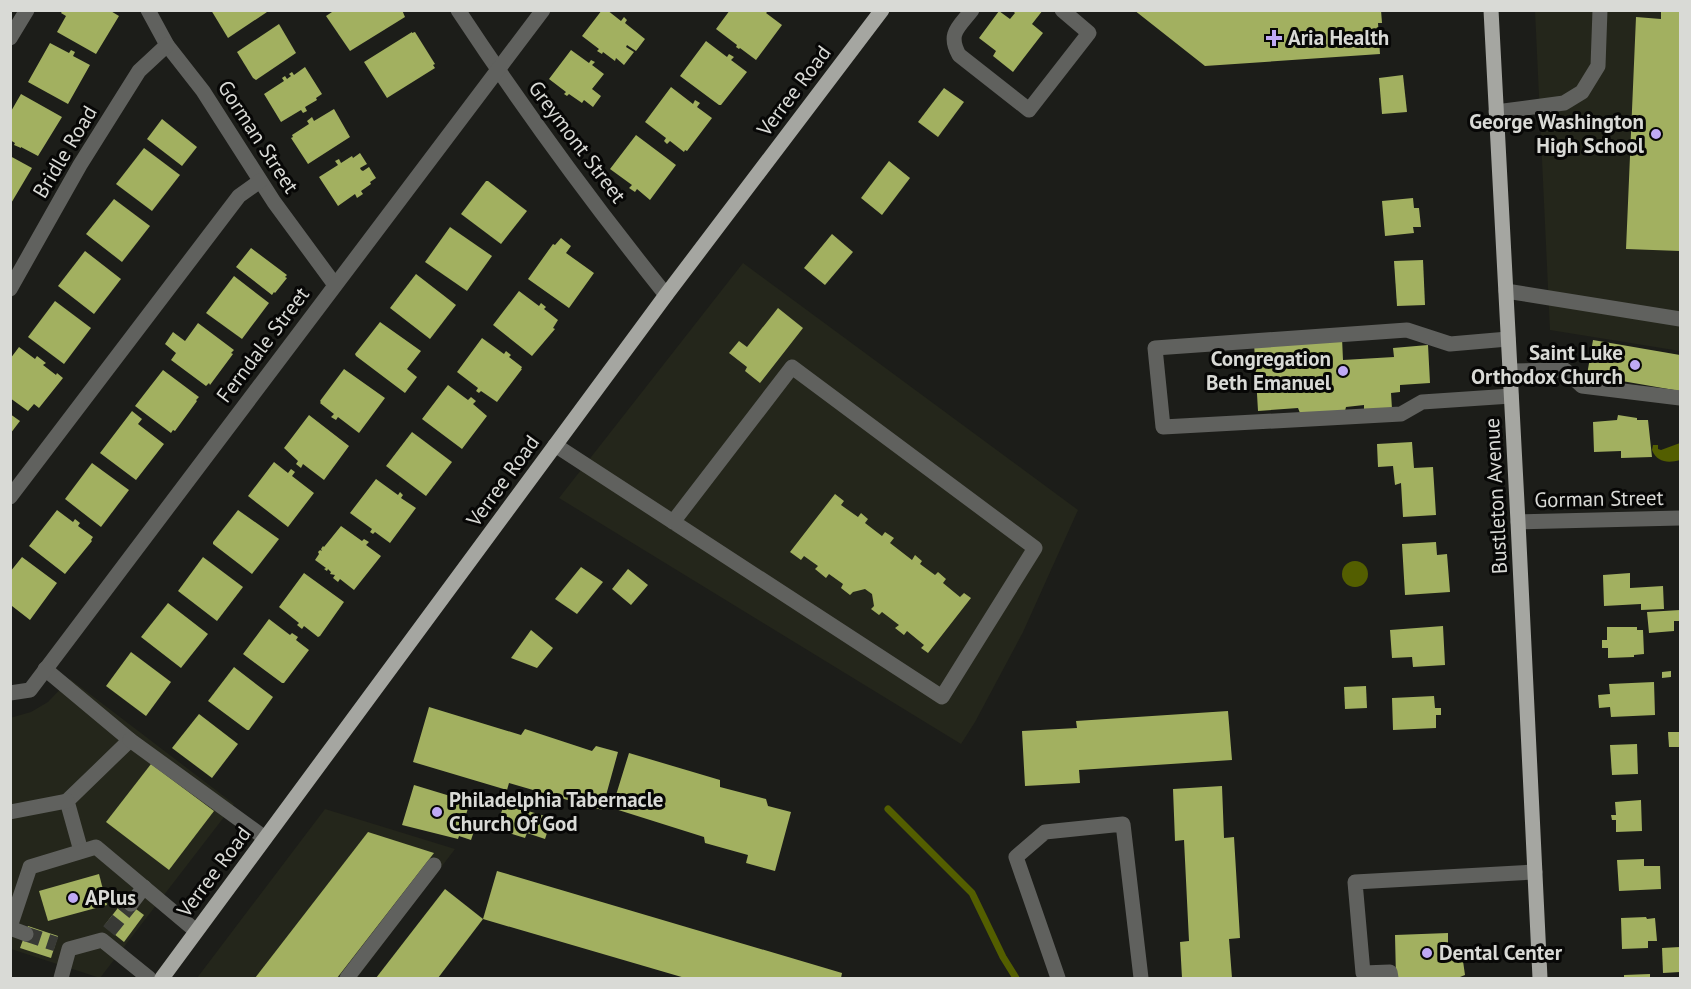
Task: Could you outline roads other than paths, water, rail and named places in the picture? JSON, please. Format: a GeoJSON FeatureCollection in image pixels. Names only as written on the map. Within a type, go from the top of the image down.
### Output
{"type":"FeatureCollection","features":[{"type":"Feature","properties":{"kind":"main road","name":"Verree Road"},"geometry":{"type":"LineString","coordinates":[[162,978],[666,295],[882,10]]}},
{"type":"Feature","properties":{"kind":"main road","name":"Bustleton Avenue"},"geometry":{"type":"LineString","coordinates":[[1491,10],[1540,978]]}},
{"type":"Feature","properties":{"kind":"street"},"geometry":{"type":"LineString","coordinates":[[10,38],[27,10]]}},
{"type":"Feature","properties":{"kind":"street","name":"Gorman Street"},"geometry":{"type":"LineString","coordinates":[[148,10],[167,45],[203,90],[274,202],[335,285]]}},
{"type":"Feature","properties":{"kind":"street","name":"Greymont Street"},"geometry":{"type":"LineString","coordinates":[[458,10],[498,71],[666,295]]}},
{"type":"Feature","properties":{"kind":"street","name":"Ferndale Street"},"geometry":{"type":"LineString","coordinates":[[10,693],[30,690],[543,10]]}},
{"type":"Feature","properties":{"kind":"street"},"geometry":{"type":"LineString","coordinates":[[972,10],[955,31],[953,45],[959,55],[1029,110],[1089,33],[1062,10]]}},
{"type":"Feature","properties":{"kind":"street"},"geometry":{"type":"LineString","coordinates":[[1496,112],[1564,103],[1582,92],[1598,66],[1600,10]]}},
{"type":"Feature","properties":{"kind":"street","name":"Bridle Road"},"geometry":{"type":"LineString","coordinates":[[10,290],[80,165],[139,71],[167,45]]}},
{"type":"Feature","properties":{"kind":"street"},"geometry":{"type":"LineString","coordinates":[[10,497],[239,196],[260,181]]}},
{"type":"Feature","properties":{"kind":"street"},"geometry":{"type":"LineString","coordinates":[[1506,291],[1680,319]]}},
{"type":"Feature","properties":{"kind":"street"},"geometry":{"type":"LineString","coordinates":[[1508,339],[1450,344],[1407,330],[1155,348],[1163,427],[1401,414],[1422,402],[1512,396]]}},
{"type":"Feature","properties":{"kind":"street"},"geometry":{"type":"LineString","coordinates":[[555,445],[673,522],[942,697],[1035,548],[792,367],[673,522]]}},
{"type":"Feature","properties":{"kind":"street"},"geometry":{"type":"LineString","coordinates":[[1510,371],[1566,370],[1582,386],[1680,398]]}},
{"type":"Feature","properties":{"kind":"street","name":"Gorman Street"},"geometry":{"type":"LineString","coordinates":[[1518,522],[1680,518]]}},
{"type":"Feature","properties":{"kind":"street"},"geometry":{"type":"LineString","coordinates":[[45,669],[130,740],[265,838]]}},
{"type":"Feature","properties":{"kind":"street"},"geometry":{"type":"LineString","coordinates":[[10,812],[68,801],[130,740]]}},
{"type":"Feature","properties":{"kind":"street"},"geometry":{"type":"LineString","coordinates":[[68,801],[81,851]]}},
{"type":"Feature","properties":{"kind":"street"},"geometry":{"type":"LineString","coordinates":[[1058,978],[1016,857],[1045,832],[1123,824],[1141,978]]}},
{"type":"Feature","properties":{"kind":"street"},"geometry":{"type":"LineString","coordinates":[[26,933],[10,927],[30,867],[96,847],[196,931]]}},
{"type":"Feature","properties":{"kind":"street"},"geometry":{"type":"LineString","coordinates":[[347,978],[435,865]]}},
{"type":"Feature","properties":{"kind":"street"},"geometry":{"type":"LineString","coordinates":[[1390,978],[1390,972],[1363,973],[1355,882],[1535,872]]}},
{"type":"Feature","properties":{"kind":"street"},"geometry":{"type":"LineString","coordinates":[[131,904],[144,887]]}},
{"type":"Feature","properties":{"kind":"street"},"geometry":{"type":"LineString","coordinates":[[61,978],[62,947],[105,935],[149,978]]}},
{"type":"Feature","properties":{"kind":"waterway"},"geometry":{"type":"LineString","coordinates":[[888,809],[972,893],[1003,957],[1016,978]]}},
{"type":"Feature","properties":{"kind":"tunnel"},"geometry":{"type":"LineString","coordinates":[[109,931],[131,904]]}},
{"type":"Feature","properties":{"kind":"tunnel"},"geometry":{"type":"LineString","coordinates":[[26,934],[56,944]]}},
{"type":"Feature","properties":{"kind":"place","name":"Aria Health"},"geometry":{"type":"Point","coordinates":[1274,38]}},
{"type":"Feature","properties":{"kind":"place","name":"George Washington High School"},"geometry":{"type":"Point","coordinates":[1656,134]}},
{"type":"Feature","properties":{"kind":"place","name":"Saint Luke Orthodox Church"},"geometry":{"type":"Point","coordinates":[1635,365]}},
{"type":"Feature","properties":{"kind":"place","name":"Congregation Beth Emanuel"},"geometry":{"type":"Point","coordinates":[1343,371]}},
{"type":"Feature","properties":{"kind":"place","name":"Philadelphia Tabernacle Church Of God"},"geometry":{"type":"Point","coordinates":[437,812]}},
{"type":"Feature","properties":{"kind":"place","name":"APlus"},"geometry":{"type":"Point","coordinates":[73,898]}},
{"type":"Feature","properties":{"kind":"place","name":"Dental Center"},"geometry":{"type":"Point","coordinates":[1427,953]}}]}
